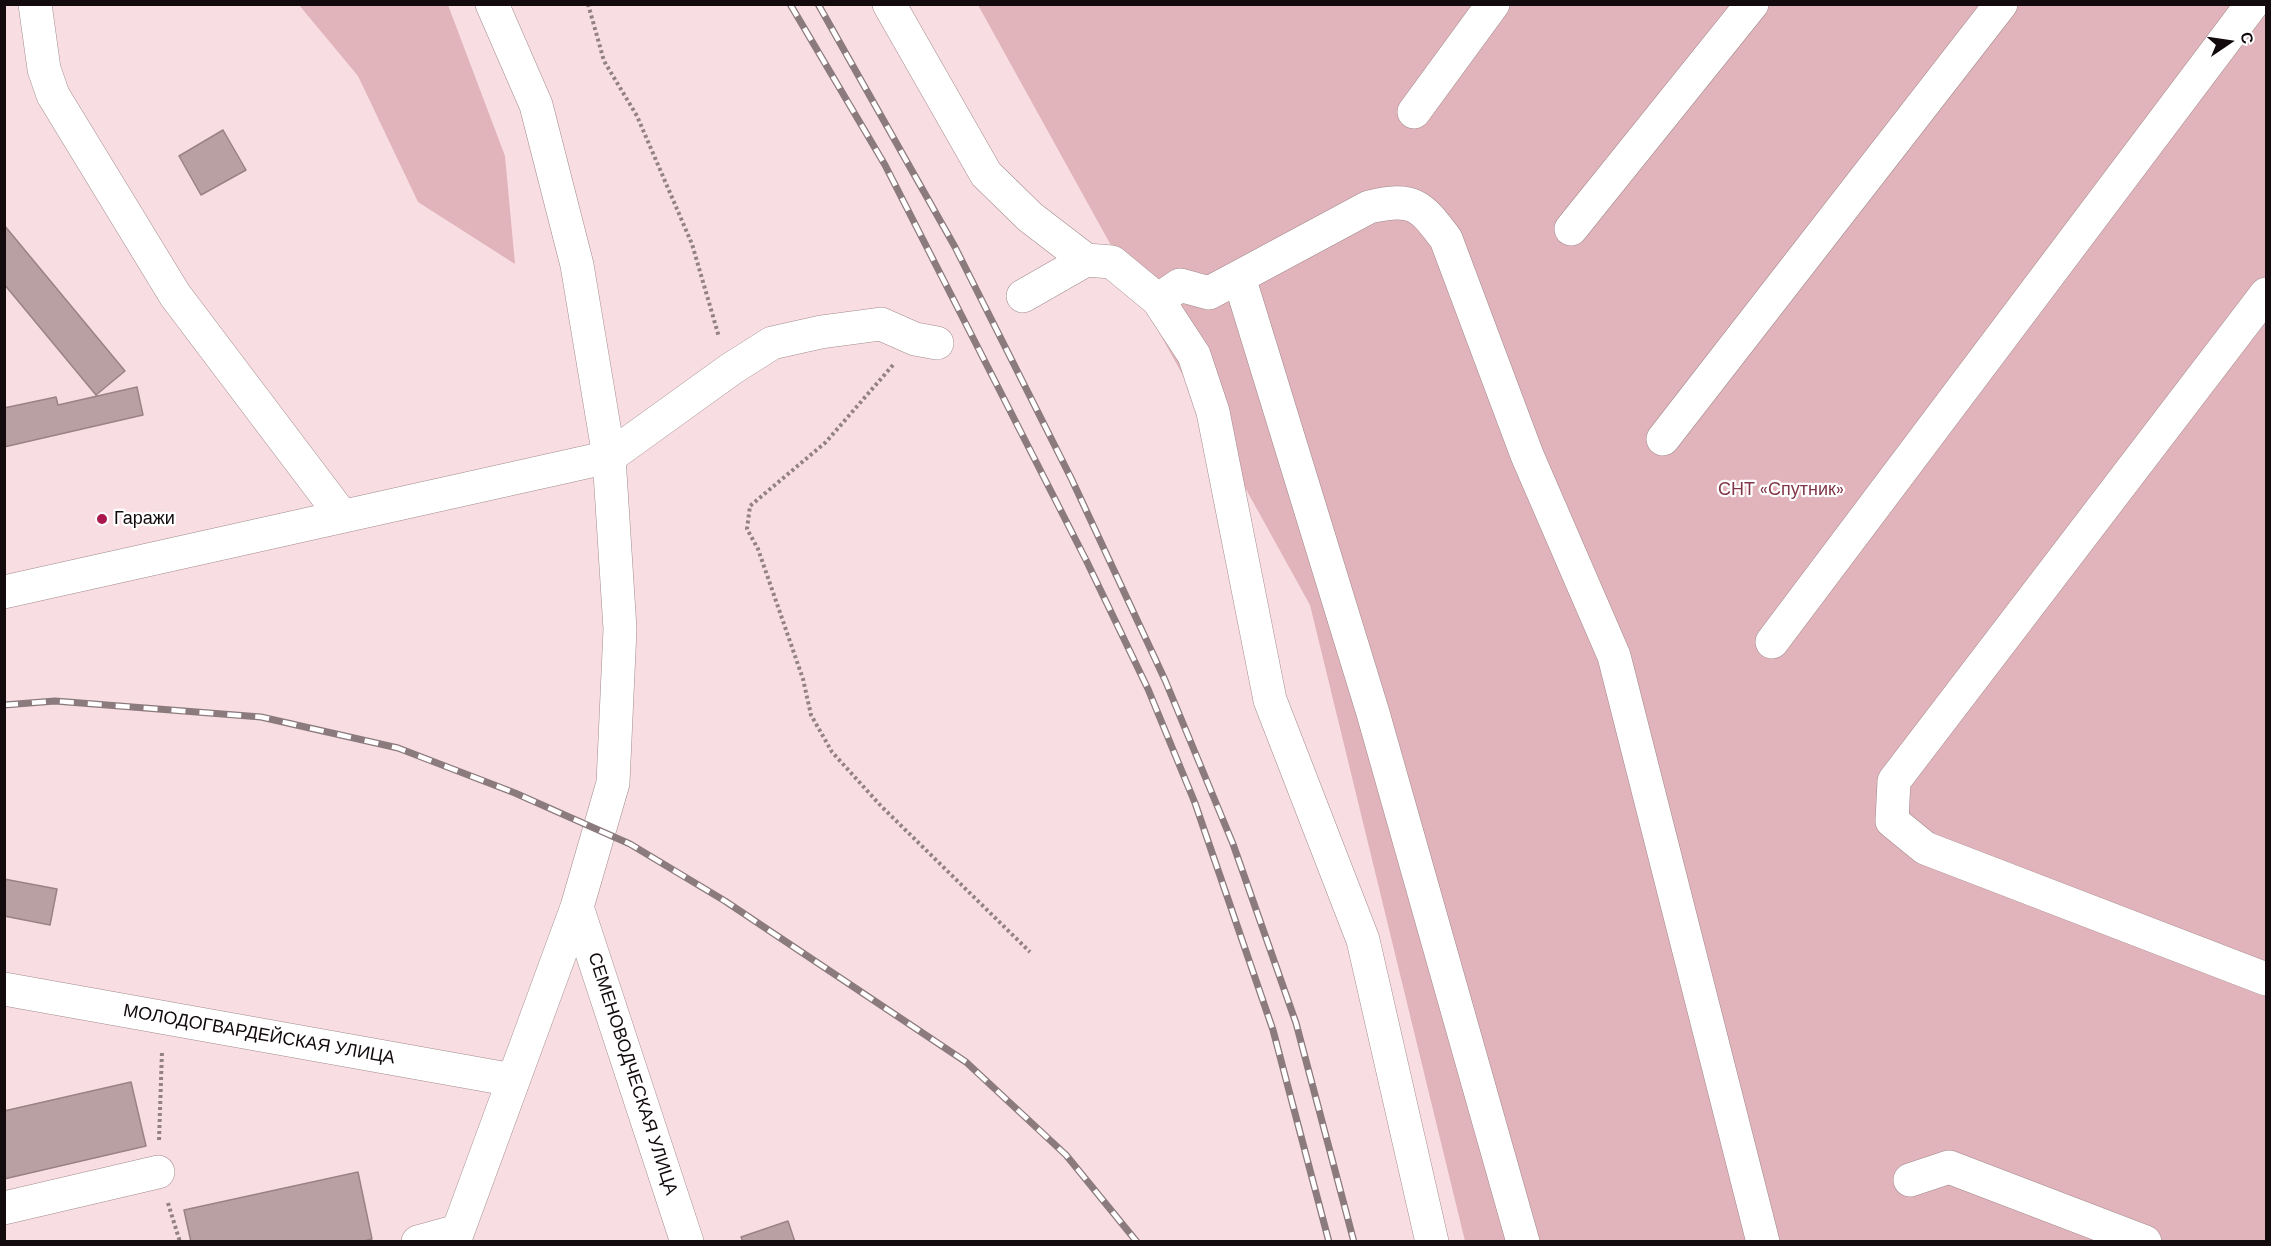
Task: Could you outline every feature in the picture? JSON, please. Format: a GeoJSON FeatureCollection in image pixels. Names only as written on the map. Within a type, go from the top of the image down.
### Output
{"type":"FeatureCollection","features":[{"type":"Feature","properties":{"kind":"street"},"geometry":{"type":"LineString","coordinates":[[35,4],[44,69],[53,95],[175,295],[342,516]]}},
{"type":"Feature","properties":{"kind":"street"},"geometry":{"type":"LineString","coordinates":[[418,1242],[456,1236],[577,907],[613,783],[620,628],[609,457],[577,265],[539,117],[492,4]]}},
{"type":"Feature","properties":{"kind":"street"},"geometry":{"type":"LineString","coordinates":[[889,4],[986,174],[1030,217],[1086,260],[1112,262],[1158,300],[1194,355],[1213,412],[1270,700],[1363,940],[1432,1242]]}},
{"type":"Feature","properties":{"kind":"street"},"geometry":{"type":"LineString","coordinates":[[1414,112],[1493,4]]}},
{"type":"Feature","properties":{"kind":"street"},"geometry":{"type":"LineString","coordinates":[[1571,230],[1752,4]]}},
{"type":"Feature","properties":{"kind":"street"},"geometry":{"type":"LineString","coordinates":[[1663,439],[2001,4]]}},
{"type":"Feature","properties":{"kind":"street"},"geometry":{"type":"LineString","coordinates":[[1772,642],[2252,4]]}},
{"type":"Feature","properties":{"kind":"street"},"geometry":{"type":"LineString","coordinates":[[1158,300],[1180,285],[1209,293],[1368,207],[1396,201],[1424,210],[1446,239],[1527,455],[1614,656],[1763,1242]]}},
{"type":"Feature","properties":{"kind":"street"},"geometry":{"type":"LineString","coordinates":[[1023,296],[1086,260]]}},
{"type":"Feature","properties":{"kind":"street"},"geometry":{"type":"LineString","coordinates":[[1239,277],[1373,714],[1523,1242]]}},
{"type":"Feature","properties":{"kind":"street"},"geometry":{"type":"LineString","coordinates":[[2266,294],[1894,782],[1892,821],[1925,848],[2266,979]]}},
{"type":"Feature","properties":{"kind":"street"},"geometry":{"type":"LineString","coordinates":[[4,592],[609,457],[731,369],[772,343],[821,332],[881,324],[926,341]]}},
{"type":"Feature","properties":{"kind":"street","name":"СЕМЕНОВОДЧЕСКАЯ УЛИЦА"},"geometry":{"type":"LineString","coordinates":[[577,907],[687,1242]]}},
{"type":"Feature","properties":{"kind":"street","name":"МОЛОДОГВАРДЕЙСКАЯ УЛИЦА"},"geometry":{"type":"LineString","coordinates":[[4,989],[513,1080]]}},
{"type":"Feature","properties":{"kind":"street"},"geometry":{"type":"LineString","coordinates":[[1910,1180],[1949,1167],[2145,1242]]}},
{"type":"Feature","properties":{"kind":"street"},"geometry":{"type":"LineString","coordinates":[[4,1208],[158,1172]]}},
{"type":"Feature","properties":{"kind":"path"},"geometry":{"type":"LineString","coordinates":[[588,4],[604,60],[637,116],[692,243],[731,369]]}},
{"type":"Feature","properties":{"kind":"path"},"geometry":{"type":"LineString","coordinates":[[926,341],[826,442],[750,506],[747,530],[758,549],[803,679],[811,715],[832,752],[881,806],[1030,952]]}},
{"type":"Feature","properties":{"kind":"path"},"geometry":{"type":"LineString","coordinates":[[164,1018],[158,1172],[180,1242]]}},
{"type":"Feature","properties":{"kind":"green space"},"geometry":{"type":"Polygon","coordinates":[[[299,5],[448,5],[505,156],[515,264],[418,202],[358,76],[299,5]]]}},
{"type":"Feature","properties":{"kind":"green space","name":"СНТ «Спутник»"},"geometry":{"type":"Polygon","coordinates":[[[978,5],[2266,5],[2266,1241],[1465,1241],[1310,605],[978,5]]]}},
{"type":"Feature","properties":{"kind":"building"},"geometry":{"type":"Polygon","coordinates":[[[223,130],[246,170],[201,195],[179,156],[223,130]]]}},
{"type":"Feature","properties":{"kind":"building"},"geometry":{"type":"Polygon","coordinates":[[[4,225],[125,371],[96,395],[4,284],[4,225]]]}},
{"type":"Feature","properties":{"kind":"building"},"geometry":{"type":"Polygon","coordinates":[[[137,387],[143,415],[4,447],[4,408],[56,397],[58,405],[137,387]]]}},
{"type":"Feature","properties":{"kind":"building"},"geometry":{"type":"Polygon","coordinates":[[[4,879],[57,889],[50,925],[4,916],[4,879]]]}},
{"type":"Feature","properties":{"kind":"building"},"geometry":{"type":"Polygon","coordinates":[[[131,1082],[146,1146],[4,1179],[4,1111],[131,1082]]]}},
{"type":"Feature","properties":{"kind":"building"},"geometry":{"type":"Polygon","coordinates":[[[358,1172],[372,1239],[360,1242],[191,1242],[184,1210],[358,1172]]]}},
{"type":"Feature","properties":{"kind":"building"},"geometry":{"type":"Polygon","coordinates":[[[788,1221],[795,1242],[743,1242],[741,1237],[788,1221]]]}},
{"type":"Feature","properties":{"kind":"railway"},"geometry":{"type":"LineString","coordinates":[[790,4],[885,165],[1087,562],[1148,689],[1195,803],[1273,1030],[1329,1242]]}},
{"type":"Feature","properties":{"kind":"railway"},"geometry":{"type":"LineString","coordinates":[[818,4],[955,247],[1072,480],[1165,680],[1233,844],[1296,1023],[1354,1242]]}},
{"type":"Feature","properties":{"kind":"railway"},"geometry":{"type":"LineString","coordinates":[[4,705],[55,701],[261,717],[398,748],[515,793],[630,844],[725,901],[966,1062],[1066,1155],[1137,1242]]}},
{"type":"Feature","properties":{"kind":"place","name":"Гаражи"},"geometry":{"type":"Point","coordinates":[102,519]}}]}
